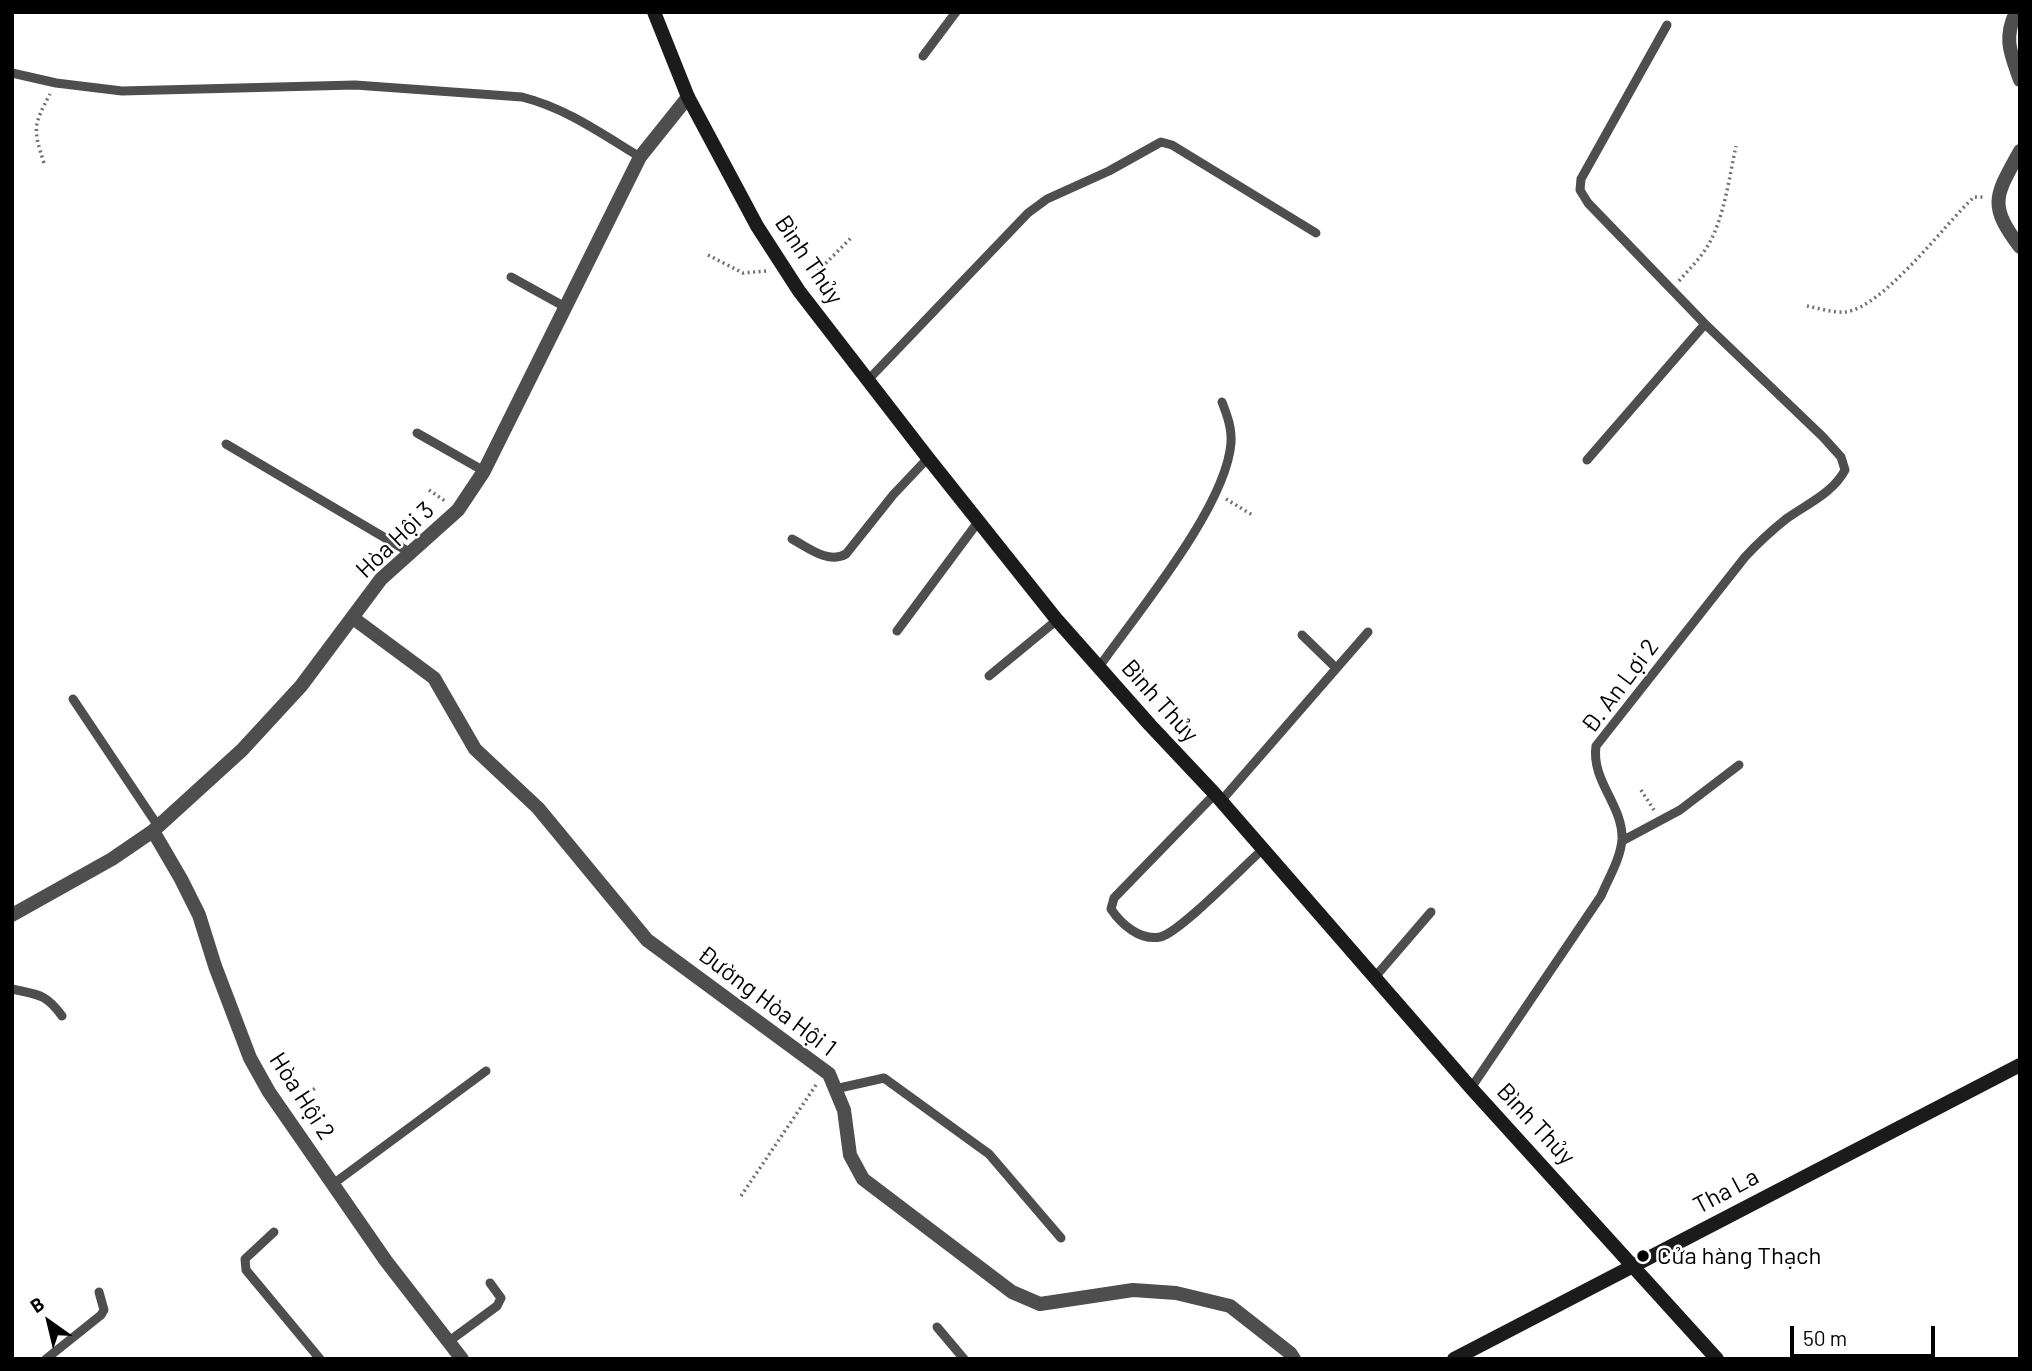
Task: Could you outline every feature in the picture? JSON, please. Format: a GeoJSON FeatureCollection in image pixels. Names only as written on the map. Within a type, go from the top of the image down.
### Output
{"type":"FeatureCollection","features":[{"type":"Feature","properties":{"kind":"main road","name":"Bình Thủy"},"geometry":{"type":"LineString","coordinates":[[654,12],[688,97],[757,226],[799,291],[978,522],[1098,667],[1218,797],[1471,1088],[1717,1359]]}},
{"type":"Feature","properties":{"kind":"main road","name":"Tha La"},"geometry":{"type":"LineString","coordinates":[[1454,1359],[2020,1065]]}},
{"type":"Feature","properties":{"kind":"street"},"geometry":{"type":"LineString","coordinates":[[2016,12],[2008,28],[2010,51],[2020,80]]}},
{"type":"Feature","properties":{"kind":"street","name":"Hòa Hội 3"},"geometry":{"type":"LineString","coordinates":[[12,915],[112,859],[155,828],[242,750],[301,686],[381,579],[458,510],[484,471],[567,308],[639,157],[688,97]]}},
{"type":"Feature","properties":{"kind":"street"},"geometry":{"type":"LineString","coordinates":[[2020,151],[1997,200],[2002,221],[2020,247]]}},
{"type":"Feature","properties":{"kind":"street","name":"Đường Hòa Hội 1"},"geometry":{"type":"LineString","coordinates":[[353,618],[434,678],[475,749],[538,808],[647,940],[829,1074],[844,1110],[850,1155],[863,1178],[1012,1292],[1040,1304],[1133,1290],[1176,1293],[1230,1306],[1294,1359]]}},
{"type":"Feature","properties":{"kind":"street","name":"Hòa Hội 2"},"geometry":{"type":"LineString","coordinates":[[155,828],[199,915],[250,1058],[269,1093],[386,1261],[462,1359]]}},
{"type":"Feature","properties":{"kind":"lane"},"geometry":{"type":"LineString","coordinates":[[923,56],[956,12]]}},
{"type":"Feature","properties":{"kind":"lane"},"geometry":{"type":"LineString","coordinates":[[1587,460],[1705,324],[1670,290],[1580,190],[1581,179],[1667,25]]}},
{"type":"Feature","properties":{"kind":"lane"},"geometry":{"type":"LineString","coordinates":[[12,73],[56,83],[122,91],[355,85],[522,97],[546,103],[571,115],[639,157]]}},
{"type":"Feature","properties":{"kind":"lane"},"geometry":{"type":"LineString","coordinates":[[868,380],[1028,213],[1047,199],[1109,171],[1161,142],[1172,145],[1316,233]]}},
{"type":"Feature","properties":{"kind":"lane"},"geometry":{"type":"LineString","coordinates":[[511,277],[567,308]]}},
{"type":"Feature","properties":{"kind":"lane","name":"Đ. An Lợi 2"},"geometry":{"type":"LineString","coordinates":[[1622,841],[1620,819],[1594,760],[1596,746],[1763,538],[1839,483],[1845,470],[1841,457],[1705,324]]}},
{"type":"Feature","properties":{"kind":"lane"},"geometry":{"type":"LineString","coordinates":[[1098,667],[1180,555],[1215,492],[1226,467],[1231,444],[1230,424],[1222,402]]}},
{"type":"Feature","properties":{"kind":"lane"},"geometry":{"type":"LineString","coordinates":[[417,433],[484,471]]}},
{"type":"Feature","properties":{"kind":"lane"},"geometry":{"type":"LineString","coordinates":[[226,444],[409,552]]}},
{"type":"Feature","properties":{"kind":"lane"},"geometry":{"type":"LineString","coordinates":[[792,540],[827,558],[837,559],[846,554],[893,495],[928,458]]}},
{"type":"Feature","properties":{"kind":"lane"},"geometry":{"type":"LineString","coordinates":[[897,631],[978,522]]}},
{"type":"Feature","properties":{"kind":"lane"},"geometry":{"type":"LineString","coordinates":[[989,676],[1057,620]]}},
{"type":"Feature","properties":{"kind":"lane"},"geometry":{"type":"LineString","coordinates":[[1263,849],[1179,927],[1162,937],[1145,937],[1119,922],[1111,909],[1114,898],[1218,797],[1368,632]]}},
{"type":"Feature","properties":{"kind":"lane"},"geometry":{"type":"LineString","coordinates":[[1303,635],[1336,668]]}},
{"type":"Feature","properties":{"kind":"lane"},"geometry":{"type":"LineString","coordinates":[[73,699],[155,828]]}},
{"type":"Feature","properties":{"kind":"lane"},"geometry":{"type":"LineString","coordinates":[[1471,1088],[1601,896],[1622,841],[1700,796],[1739,765]]}},
{"type":"Feature","properties":{"kind":"lane"},"geometry":{"type":"LineString","coordinates":[[1375,977],[1430,912]]}},
{"type":"Feature","properties":{"kind":"lane"},"geometry":{"type":"LineString","coordinates":[[12,989],[37,993],[50,1000],[62,1016]]}},
{"type":"Feature","properties":{"kind":"lane"},"geometry":{"type":"LineString","coordinates":[[333,1184],[486,1071]]}},
{"type":"Feature","properties":{"kind":"lane"},"geometry":{"type":"LineString","coordinates":[[835,1089],[884,1078],[989,1154],[1061,1238]]}},
{"type":"Feature","properties":{"kind":"lane"},"geometry":{"type":"LineString","coordinates":[[274,1232],[245,1259],[246,1270],[320,1359]]}},
{"type":"Feature","properties":{"kind":"lane"},"geometry":{"type":"LineString","coordinates":[[448,1342],[498,1306],[501,1298],[490,1283]]}},
{"type":"Feature","properties":{"kind":"lane"},"geometry":{"type":"LineString","coordinates":[[46,1359],[101,1315],[104,1310],[99,1292]]}},
{"type":"Feature","properties":{"kind":"lane"},"geometry":{"type":"LineString","coordinates":[[937,1327],[964,1359]]}},
{"type":"Feature","properties":{"kind":"path"},"geometry":{"type":"LineString","coordinates":[[44,163],[35,134],[36,124],[56,83]]}},
{"type":"Feature","properties":{"kind":"path"},"geometry":{"type":"LineString","coordinates":[[1670,290],[1710,242],[1720,217],[1736,146]]}},
{"type":"Feature","properties":{"kind":"path"},"geometry":{"type":"LineString","coordinates":[[1807,306],[1845,312],[1875,298],[1892,284],[1974,197],[1997,200]]}},
{"type":"Feature","properties":{"kind":"path"},"geometry":{"type":"LineString","coordinates":[[799,291],[851,238]]}},
{"type":"Feature","properties":{"kind":"path"},"geometry":{"type":"LineString","coordinates":[[708,255],[743,273],[785,268]]}},
{"type":"Feature","properties":{"kind":"path"},"geometry":{"type":"LineString","coordinates":[[1215,492],[1254,516]]}},
{"type":"Feature","properties":{"kind":"path"},"geometry":{"type":"LineString","coordinates":[[1641,790],[1661,820]]}},
{"type":"Feature","properties":{"kind":"path"},"geometry":{"type":"LineString","coordinates":[[741,1196],[825,1072]]}},
{"type":"Feature","properties":{"kind":"path"},"geometry":{"type":"LineString","coordinates":[[282,1111],[317,1087]]}},
{"type":"Feature","properties":{"kind":"place","name":"Cửa hàng Thạch"},"geometry":{"type":"Point","coordinates":[1643,1256]}}]}
